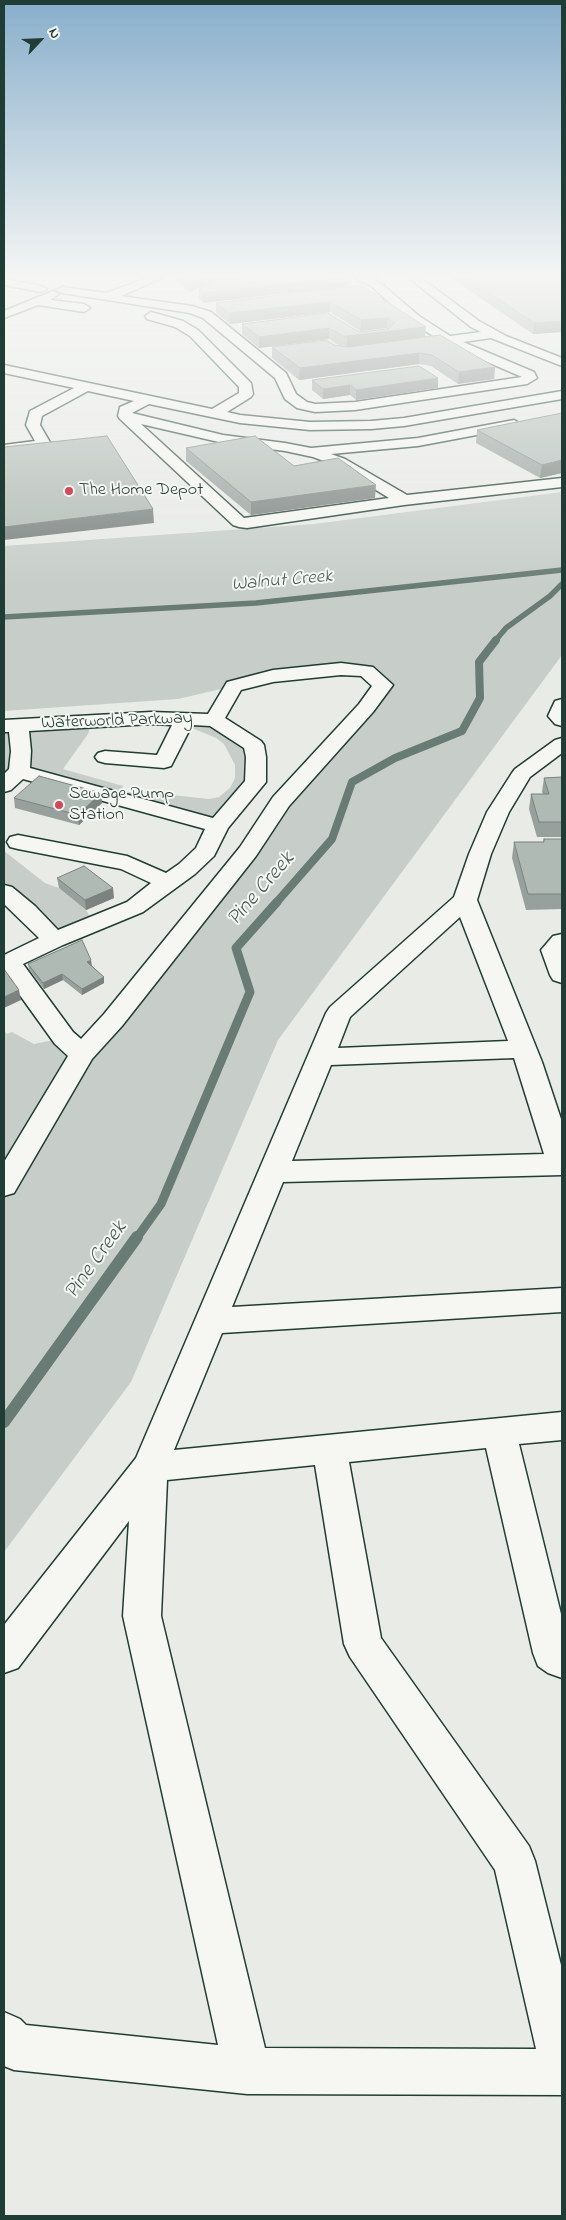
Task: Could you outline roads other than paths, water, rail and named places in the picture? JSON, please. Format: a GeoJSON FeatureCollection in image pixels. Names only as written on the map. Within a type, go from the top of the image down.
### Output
{"type":"FeatureCollection","features":[{"type":"Feature","properties":{"kind":"street"},"geometry":{"type":"LineString","coordinates":[[66,382],[262,422],[311,424],[371,425],[562,395]]}},
{"type":"Feature","properties":{"kind":"street"},"geometry":{"type":"LineString","coordinates":[[214,413],[246,394],[246,386],[242,382]]}},
{"type":"Feature","properties":{"kind":"street"},"geometry":{"type":"LineString","coordinates":[[287,382],[292,386],[290,396],[302,404],[322,411],[324,417],[311,424]]}},
{"type":"Feature","properties":{"kind":"street"},"geometry":{"type":"LineString","coordinates":[[441,382],[456,391]]}},
{"type":"Feature","properties":{"kind":"street"},"geometry":{"type":"LineString","coordinates":[[315,408],[355,406],[510,382]]}},
{"type":"Feature","properties":{"kind":"street"},"geometry":{"type":"LineString","coordinates":[[4,449],[44,444],[33,425],[35,414],[87,386]]}},
{"type":"Feature","properties":{"kind":"street"},"geometry":{"type":"LineString","coordinates":[[148,399],[125,410],[125,416],[239,522],[264,522],[404,500],[562,483]]}},
{"type":"Feature","properties":{"kind":"street"},"geometry":{"type":"LineString","coordinates":[[125,416],[237,440],[308,452],[340,462],[404,500]]}},
{"type":"Feature","properties":{"kind":"street"},"geometry":{"type":"LineString","coordinates":[[308,452],[443,438],[526,421]]}},
{"type":"Feature","properties":{"kind":"street"},"geometry":{"type":"LineString","coordinates":[[371,425],[386,445]]}},
{"type":"Feature","properties":{"kind":"street"},"geometry":{"type":"LineString","coordinates":[[200,447],[237,440]]}},
{"type":"Feature","properties":{"kind":"street"},"geometry":{"type":"LineString","coordinates":[[164,452],[182,449]]}},
{"type":"Feature","properties":{"kind":"street"},"geometry":{"type":"LineString","coordinates":[[4,1186],[82,1054],[113,1020],[248,851],[281,802],[366,708],[383,685],[366,671],[342,669],[274,676],[234,686],[214,720]]}},
{"type":"Feature","properties":{"kind":"street"},"geometry":{"type":"LineString","coordinates":[[562,705],[558,716],[562,720]]}},
{"type":"Feature","properties":{"kind":"street","name":"Waterworld Parkway"},"geometry":{"type":"LineString","coordinates":[[11,726],[151,718],[214,720],[254,745],[256,757],[255,782],[218,826]]}},
{"type":"Feature","properties":{"kind":"street"},"geometry":{"type":"LineString","coordinates":[[105,757],[164,762],[185,720]]}},
{"type":"Feature","properties":{"kind":"street"},"geometry":{"type":"LineString","coordinates":[[11,726],[12,768],[218,826],[206,850],[187,869],[135,907],[54,940],[8,962],[64,1038],[82,1054]]}},
{"type":"Feature","properties":{"kind":"street"},"geometry":{"type":"LineString","coordinates":[[4,1655],[150,1467],[339,1013],[466,900],[480,854],[498,812],[522,773],[562,744]]}},
{"type":"Feature","properties":{"kind":"street"},"geometry":{"type":"LineString","coordinates":[[18,842],[127,863],[167,882]]}},
{"type":"Feature","properties":{"kind":"street"},"geometry":{"type":"LineString","coordinates":[[4,892],[26,911],[54,940]]}},
{"type":"Feature","properties":{"kind":"street"},"geometry":{"type":"LineString","coordinates":[[272,1172],[562,1164],[524,1049],[466,900]]}},
{"type":"Feature","properties":{"kind":"street"},"geometry":{"type":"LineString","coordinates":[[562,941],[553,950],[562,976]]}},
{"type":"Feature","properties":{"kind":"street"},"geometry":{"type":"LineString","coordinates":[[321,1057],[524,1049]]}},
{"type":"Feature","properties":{"kind":"street"},"geometry":{"type":"LineString","coordinates":[[210,1321],[562,1300]]}},
{"type":"Feature","properties":{"kind":"street"},"geometry":{"type":"LineString","coordinates":[[150,1467],[562,1426]]}},
{"type":"Feature","properties":{"kind":"street"},"geometry":{"type":"LineString","coordinates":[[499,1432],[552,1653],[562,1660]]}},
{"type":"Feature","properties":{"kind":"street"},"geometry":{"type":"LineString","coordinates":[[330,1449],[363,1644],[514,1861],[562,2061]]}},
{"type":"Feature","properties":{"kind":"street"},"geometry":{"type":"LineString","coordinates":[[150,1467],[142,1616],[247,2071]]}},
{"type":"Feature","properties":{"kind":"street"},"geometry":{"type":"LineString","coordinates":[[4,2035],[14,2047],[247,2071],[562,2072]]}},
{"type":"Feature","properties":{"kind":"waterway","name":"Walnut Creek"},"geometry":{"type":"LineString","coordinates":[[4,617],[256,603],[562,570]]}},
{"type":"Feature","properties":{"kind":"waterway","name":"Pine Creek"},"geometry":{"type":"LineString","coordinates":[[495,641],[506,628],[550,596],[562,584]]}},
{"type":"Feature","properties":{"kind":"waterway","name":"Pine Creek"},"geometry":{"type":"LineString","coordinates":[[276,903],[332,839],[352,782],[395,758],[462,731],[480,698],[479,662],[496,640]]}},
{"type":"Feature","properties":{"kind":"waterway","name":"Pine Creek"},"geometry":{"type":"LineString","coordinates":[[136,1239],[161,1204],[250,992],[236,948],[277,902]]}},
{"type":"Feature","properties":{"kind":"waterway","name":"Pine Creek"},"geometry":{"type":"LineString","coordinates":[[4,1422],[137,1237]]}},
{"type":"Feature","properties":{"kind":"place","name":"The Home Depot"},"geometry":{"type":"Point","coordinates":[69,491]}},
{"type":"Feature","properties":{"kind":"place","name":"Sewage Pump Station"},"geometry":{"type":"Point","coordinates":[59,805]}}]}
